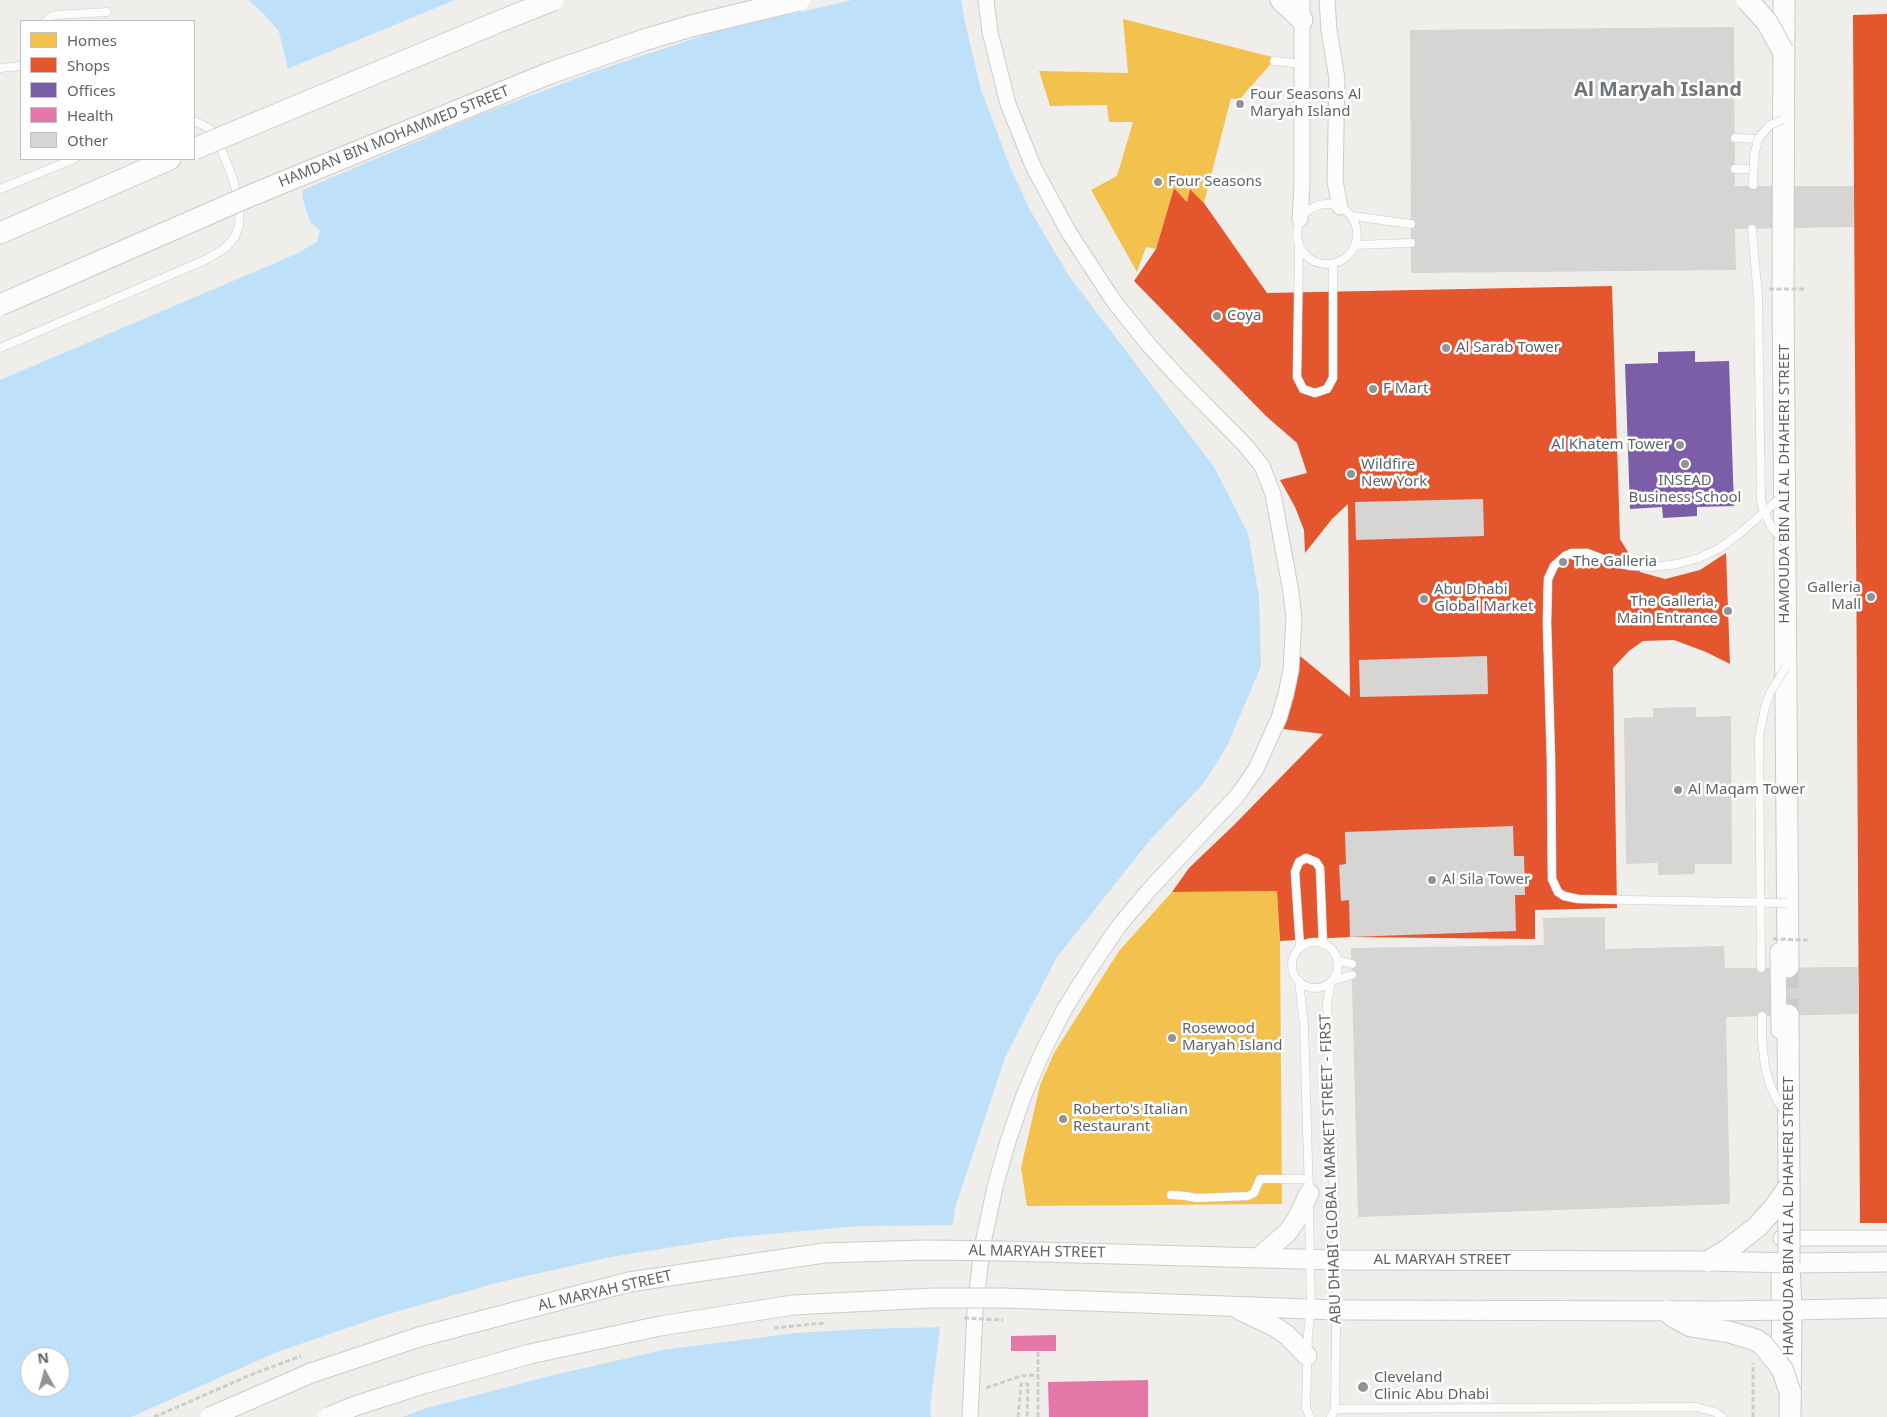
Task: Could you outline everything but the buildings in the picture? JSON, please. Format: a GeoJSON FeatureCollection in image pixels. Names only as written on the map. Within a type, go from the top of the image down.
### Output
{"type":"FeatureCollection","features":[{"type":"Feature","properties":{"kind":"main road"},"geometry":{"type":"LineString","coordinates":[[195,149],[553,0]]}},
{"type":"Feature","properties":{"kind":"main road","name":"HAMDAN BIN MOHAMMED STREET"},"geometry":{"type":"LineString","coordinates":[[0,305],[252,195],[550,73],[625,46],[682,29],[800,0]]}},
{"type":"Feature","properties":{"kind":"main road"},"geometry":{"type":"LineString","coordinates":[[1282,0],[1302,10]]}},
{"type":"Feature","properties":{"kind":"main road"},"geometry":{"type":"LineString","coordinates":[[1747,0],[1767,22],[1783,51]]}},
{"type":"Feature","properties":{"kind":"main road","name":"HAMOUDA BIN ALI AL DHAHERI STREET"},"geometry":{"type":"LineString","coordinates":[[1782,0],[1787,903],[1798,940],[1788,967]]}},
{"type":"Feature","properties":{"kind":"main road"},"geometry":{"type":"LineString","coordinates":[[0,233],[168,160]]}},
{"type":"Feature","properties":{"kind":"main road","name":"HAMOUDA BIN ALI AL DHAHERI STREET"},"geometry":{"type":"LineString","coordinates":[[1788,1016],[1789,1262],[1791,1310],[1790,1417]]}},
{"type":"Feature","properties":{"kind":"main road"},"geometry":{"type":"LineString","coordinates":[[1709,1261],[1726,1251],[1757,1227],[1789,1187]]}},
{"type":"Feature","properties":{"kind":"main road"},"geometry":{"type":"LineString","coordinates":[[1667,1311],[1691,1326],[1729,1332],[1756,1340],[1763,1345],[1783,1371],[1790,1392]]}},
{"type":"Feature","properties":{"kind":"street"},"geometry":{"type":"LineString","coordinates":[[970,1417],[977,1278],[988,1217],[1008,1141],[1024,1095],[1043,1051],[1066,1008],[1118,927],[1149,890],[1237,796],[1256,769],[1286,694],[1291,670],[1294,619],[1292,592],[1273,494],[1262,466],[1244,444],[1147,343],[1114,300],[1068,232],[1033,166],[1008,104],[990,32],[986,0]]}},
{"type":"Feature","properties":{"kind":"street"},"geometry":{"type":"LineString","coordinates":[[1327,0],[1329,30],[1337,79],[1335,180],[1340,207]]}},
{"type":"Feature","properties":{"kind":"street"},"geometry":{"type":"LineString","coordinates":[[1780,1417],[1777,500],[1782,0]]}},
{"type":"Feature","properties":{"kind":"street"},"geometry":{"type":"LineString","coordinates":[[1300,219],[1302,190],[1302,10]]}},
{"type":"Feature","properties":{"kind":"street"},"geometry":{"type":"LineString","coordinates":[[1259,1257],[1288,1232],[1298,1217],[1309,1186]]}},
{"type":"Feature","properties":{"kind":"street"},"geometry":{"type":"LineString","coordinates":[[1779,1238],[1887,1238]]}},
{"type":"Feature","properties":{"kind":"street","name":"AL MARYAH STREET"},"geometry":{"type":"LineString","coordinates":[[210,1417],[311,1373],[419,1337],[629,1282],[824,1254],[924,1250],[1337,1260],[1887,1262]]}},
{"type":"Feature","properties":{"kind":"street"},"geometry":{"type":"LineString","coordinates":[[328,1417],[355,1406],[423,1384],[530,1354],[660,1326],[793,1305],[932,1298],[1002,1298],[1336,1310],[1667,1311],[1887,1308]]}},
{"type":"Feature","properties":{"kind":"street"},"geometry":{"type":"LineString","coordinates":[[1231,1306],[1275,1327],[1295,1342],[1307,1356]]}},
{"type":"Feature","properties":{"kind":"lane"},"geometry":{"type":"LineString","coordinates":[[47,20],[50,17],[56,16],[107,12]]}},
{"type":"Feature","properties":{"kind":"lane"},"geometry":{"type":"LineString","coordinates":[[1274,61],[1302,64]]}},
{"type":"Feature","properties":{"kind":"lane"},"geometry":{"type":"LineString","coordinates":[[0,68],[20,66]]}},
{"type":"Feature","properties":{"kind":"lane"},"geometry":{"type":"LineString","coordinates":[[1753,185],[1755,147],[1758,139],[1769,126],[1783,118]]}},
{"type":"Feature","properties":{"kind":"lane"},"geometry":{"type":"LineString","coordinates":[[0,348],[204,260],[224,249],[235,238],[239,225],[240,206],[232,176],[222,151],[209,128],[195,121]]}},
{"type":"Feature","properties":{"kind":"lane"},"geometry":{"type":"LineString","coordinates":[[1735,138],[1758,139]]}},
{"type":"Feature","properties":{"kind":"lane"},"geometry":{"type":"LineString","coordinates":[[0,189],[72,160]]}},
{"type":"Feature","properties":{"kind":"lane"},"geometry":{"type":"LineString","coordinates":[[1735,169],[1754,169]]}},
{"type":"Feature","properties":{"kind":"lane"},"geometry":{"type":"LineString","coordinates":[[1352,216],[1356,225],[1357,235],[1355,245],[1343,261],[1323,265],[1313,262],[1299,248],[1296,239],[1296,229],[1300,219],[1306,212],[1322,204],[1340,207],[1352,216],[1411,224]]}},
{"type":"Feature","properties":{"kind":"lane"},"geometry":{"type":"LineString","coordinates":[[1752,229],[1758,289],[1760,489],[1764,512],[1772,528],[1786,543]]}},
{"type":"Feature","properties":{"kind":"lane"},"geometry":{"type":"LineString","coordinates":[[1355,245],[1411,243]]}},
{"type":"Feature","properties":{"kind":"lane"},"geometry":{"type":"LineString","coordinates":[[1299,248],[1297,378],[1303,389],[1315,393],[1326,389],[1333,378],[1333,264]]}},
{"type":"Feature","properties":{"kind":"lane"},"geometry":{"type":"LineString","coordinates":[[1785,494],[1720,548],[1699,558],[1677,564],[1654,567],[1631,566],[1608,561],[1587,553],[1572,553],[1565,556],[1554,566],[1548,579],[1547,623],[1552,878],[1558,892],[1564,896],[1578,899],[1787,903]]}},
{"type":"Feature","properties":{"kind":"lane"},"geometry":{"type":"LineString","coordinates":[[1761,968],[1759,737],[1770,693],[1786,667]]}},
{"type":"Feature","properties":{"kind":"lane","name":"ABU DHABI GLOBAL MARKET STREET - FIRST"},"geometry":{"type":"LineString","coordinates":[[1308,1417],[1306,1408],[1307,1356],[1311,1309],[1311,1259],[1304,1025],[1298,981],[1292,968],[1292,960],[1300,947],[1295,872],[1299,862],[1306,858],[1316,862],[1320,868],[1323,944]]}},
{"type":"Feature","properties":{"kind":"lane"},"geometry":{"type":"LineString","coordinates":[[1300,947],[1315,942],[1323,944],[1330,947],[1337,960],[1352,964]]}},
{"type":"Feature","properties":{"kind":"lane","name":"ABU DHABI GLOBAL MARKET STREET - FIRST"},"geometry":{"type":"LineString","coordinates":[[1333,1413],[1336,1356],[1337,1260],[1326,1011],[1331,980],[1337,971],[1337,960]]}},
{"type":"Feature","properties":{"kind":"lane"},"geometry":{"type":"LineString","coordinates":[[1298,981],[1311,988],[1326,985],[1331,980],[1352,975]]}},
{"type":"Feature","properties":{"kind":"lane"},"geometry":{"type":"LineString","coordinates":[[1762,1016],[1762,1054],[1765,1067],[1770,1085],[1788,1118]]}},
{"type":"Feature","properties":{"kind":"lane"},"geometry":{"type":"LineString","coordinates":[[1171,1195],[1203,1198],[1248,1196],[1254,1193],[1260,1179],[1309,1186]]}},
{"type":"Feature","properties":{"kind":"lane"},"geometry":{"type":"LineString","coordinates":[[1653,1407],[1654,1417]]}},
{"type":"Feature","properties":{"kind":"lane"},"geometry":{"type":"LineString","coordinates":[[1333,1413],[1533,1408],[1696,1407],[1710,1410],[1722,1417]]}},
{"type":"Feature","properties":{"kind":"lane"},"geometry":{"type":"LineString","coordinates":[[1533,1408],[1533,1417]]}},
{"type":"Feature","properties":{"kind":"path"},"geometry":{"type":"LineString","coordinates":[[1758,289],[1806,290]]}},
{"type":"Feature","properties":{"kind":"path"},"geometry":{"type":"LineString","coordinates":[[1761,939],[1798,940]]}},
{"type":"Feature","properties":{"kind":"path"},"geometry":{"type":"LineString","coordinates":[[961,1318],[1003,1320]]}},
{"type":"Feature","properties":{"kind":"path"},"geometry":{"type":"LineString","coordinates":[[770,1328],[829,1323]]}},
{"type":"Feature","properties":{"kind":"path"},"geometry":{"type":"LineString","coordinates":[[1038,1351],[1038,1417]]}},
{"type":"Feature","properties":{"kind":"path"},"geometry":{"type":"LineString","coordinates":[[1753,1417],[1752,1366],[1754,1358]]}},
{"type":"Feature","properties":{"kind":"path"},"geometry":{"type":"LineString","coordinates":[[970,1388],[990,1388],[1021,1376],[1038,1375]]}},
{"type":"Feature","properties":{"kind":"path"},"geometry":{"type":"LineString","coordinates":[[1018,1417],[1022,1384],[1028,1384],[1027,1417]]}},
{"type":"Feature","properties":{"kind":"water"},"geometry":{"type":"Polygon","coordinates":[[[248,0],[961,0],[981,90],[1010,167],[1030,210],[1069,276],[1214,467],[1248,533],[1259,597],[1261,666],[1227,746],[1203,784],[1150,840],[1057,957],[1006,1055],[955,1208],[930,1407],[931,1417],[0,1417],[0,380],[294,255],[317,242],[320,230],[310,222],[303,199],[297,124],[279,32],[264,14],[248,0]]]}},
{"type":"Feature","properties":{"kind":"pier"},"geometry":{"type":"Polygon","coordinates":[[[455,0],[852,0],[714,32],[596,71],[479,115],[300,191],[295,124],[285,70],[455,0]]]}},
{"type":"Feature","properties":{"kind":"pier"},"geometry":{"type":"Polygon","coordinates":[[[955,1225],[942,1327],[795,1333],[663,1350],[554,1375],[427,1408],[402,1417],[131,1417],[277,1352],[385,1315],[500,1282],[611,1257],[734,1237],[861,1226],[955,1225]]]}},
{"type":"Feature","properties":{"kind":"tunnel"},"geometry":{"type":"LineString","coordinates":[[1788,967],[1788,1015]]}},
{"type":"Feature","properties":{"kind":"place","name":"Four Seasons Al Maryah Island"},"geometry":{"type":"Point","coordinates":[1240,104]}},
{"type":"Feature","properties":{"kind":"place","name":"Four Seasons"},"geometry":{"type":"Point","coordinates":[1158,182]}},
{"type":"Feature","properties":{"kind":"place","name":"Coya"},"geometry":{"type":"Point","coordinates":[1217,316]}},
{"type":"Feature","properties":{"kind":"place","name":"Al Sarab Tower"},"geometry":{"type":"Point","coordinates":[1446,348]}},
{"type":"Feature","properties":{"kind":"place","name":"F Mart"},"geometry":{"type":"Point","coordinates":[1373,389]}},
{"type":"Feature","properties":{"kind":"place","name":"Al Khatem Tower"},"geometry":{"type":"Point","coordinates":[1680,445]}},
{"type":"Feature","properties":{"kind":"place","name":"INSEAD Business School"},"geometry":{"type":"Point","coordinates":[1685,464]}},
{"type":"Feature","properties":{"kind":"place","name":"Wildfire New York"},"geometry":{"type":"Point","coordinates":[1351,474]}},
{"type":"Feature","properties":{"kind":"place","name":"The Galleria"},"geometry":{"type":"Point","coordinates":[1563,562]}},
{"type":"Feature","properties":{"kind":"place","name":"Galleria Mall"},"geometry":{"type":"Point","coordinates":[1871,597]}},
{"type":"Feature","properties":{"kind":"place","name":"Abu Dhabi Global Market"},"geometry":{"type":"Point","coordinates":[1424,599]}},
{"type":"Feature","properties":{"kind":"place","name":"The Galleria, Main Entrance"},"geometry":{"type":"Point","coordinates":[1728,611]}},
{"type":"Feature","properties":{"kind":"place","name":"Al Maqam Tower"},"geometry":{"type":"Point","coordinates":[1678,790]}},
{"type":"Feature","properties":{"kind":"place","name":"Al Sila Tower"},"geometry":{"type":"Point","coordinates":[1432,880]}},
{"type":"Feature","properties":{"kind":"place","name":"Rosewood Maryah Island"},"geometry":{"type":"Point","coordinates":[1172,1038]}},
{"type":"Feature","properties":{"kind":"place","name":"Roberto's Italian Restaurant"},"geometry":{"type":"Point","coordinates":[1063,1119]}},
{"type":"Feature","properties":{"kind":"place","name":"Cleveland Clinic Abu Dhabi"},"geometry":{"type":"Point","coordinates":[1363,1387]}},
{"type":"Feature","properties":{"kind":"district","name":"Al Maryah Island"},"geometry":{"type":"Point","coordinates":[1658,90]}}]}
